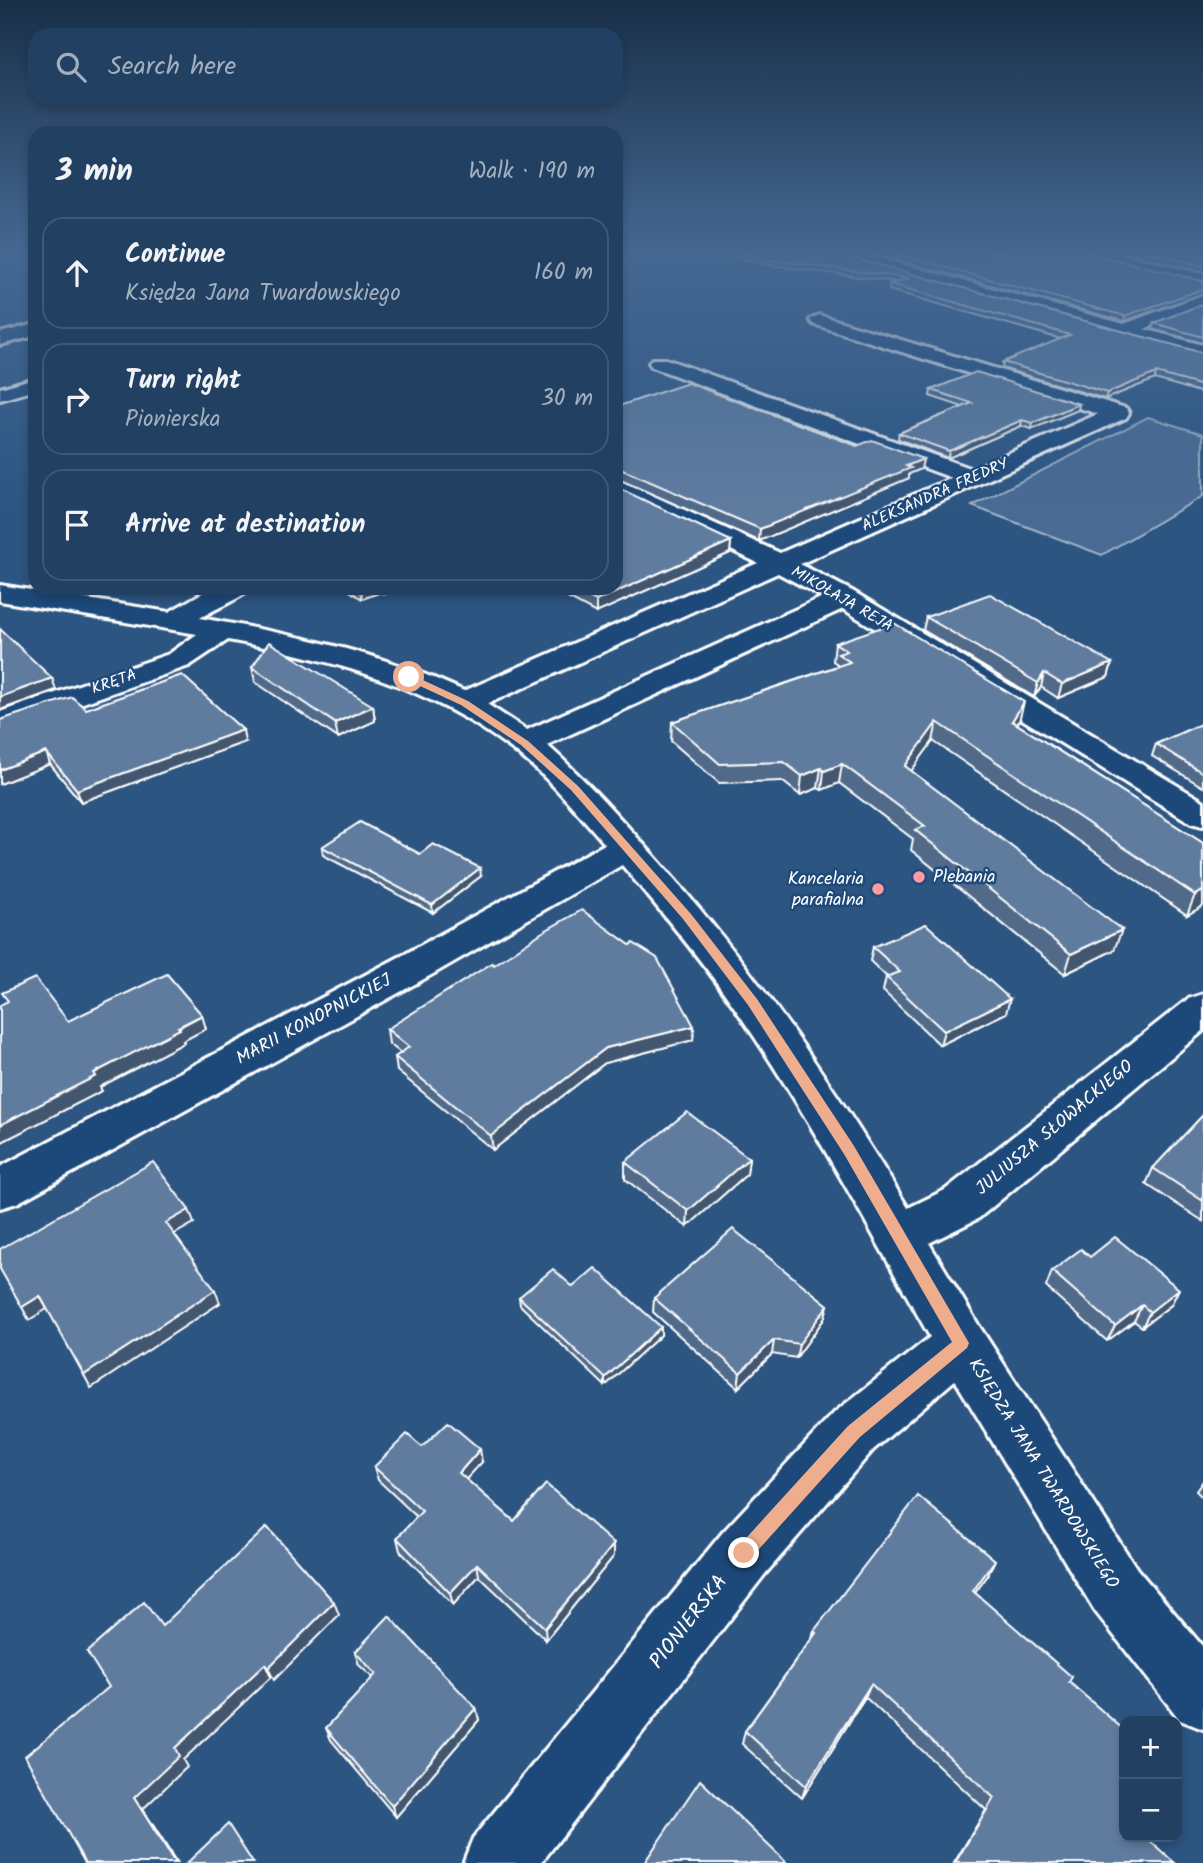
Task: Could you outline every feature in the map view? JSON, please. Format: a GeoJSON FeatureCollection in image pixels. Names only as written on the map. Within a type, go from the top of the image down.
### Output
{"type":"FeatureCollection","features":[{"type":"Feature","properties":{"kind":"street","name":"ALEKSANDRA FREDRY"},"geometry":{"type":"LineString","coordinates":[[464,703],[1118,413],[883,340]]}},
{"type":"Feature","properties":{"kind":"street"},"geometry":{"type":"LineString","coordinates":[[1162,340],[1203,351]]}},
{"type":"Feature","properties":{"kind":"street"},"geometry":{"type":"LineString","coordinates":[[659,363],[975,478]]}},
{"type":"Feature","properties":{"kind":"street"},"geometry":{"type":"LineString","coordinates":[[0,394],[28,386]]}},
{"type":"Feature","properties":{"kind":"street","name":"MIKOŁAJA REJA"},"geometry":{"type":"LineString","coordinates":[[623,489],[779,563],[844,598],[1203,816]]}},
{"type":"Feature","properties":{"kind":"street","name":"KSIĘDZA JANA TWARDOWSKIEGO"},"geometry":{"type":"LineString","coordinates":[[0,593],[223,630],[349,657],[409,677],[464,703],[525,743],[575,788],[687,917],[752,1002],[849,1150],[961,1343],[1116,1590],[1203,1697]]}},
{"type":"Feature","properties":{"kind":"street"},"geometry":{"type":"LineString","coordinates":[[175,621],[218,595]]}},
{"type":"Feature","properties":{"kind":"street"},"geometry":{"type":"LineString","coordinates":[[525,743],[844,598]]}},
{"type":"Feature","properties":{"kind":"street","name":"KRĘTA"},"geometry":{"type":"LineString","coordinates":[[0,723],[179,660],[223,630]]}},
{"type":"Feature","properties":{"kind":"street","name":"MARII KONOPNICKIEJ"},"geometry":{"type":"LineString","coordinates":[[0,1189],[419,964],[627,847]]}},
{"type":"Feature","properties":{"kind":"street","name":"JULIUSZA SŁOWACKIEGO"},"geometry":{"type":"LineString","coordinates":[[900,1235],[962,1205],[1203,1009]]}},
{"type":"Feature","properties":{"kind":"street","name":"PIONIERSKA"},"geometry":{"type":"LineString","coordinates":[[498,1863],[744,1553],[854,1431],[961,1343]]}},
{"type":"Feature","properties":{"kind":"shaded area"},"geometry":{"type":"Polygon","coordinates":[[[1148,417],[1203,434],[1203,496],[1102,555],[972,506],[1148,417]]]}},
{"type":"Feature","properties":{"kind":"building"},"geometry":{"type":"Polygon","coordinates":[[[1058,340],[1155,340],[1203,353],[1203,386],[1156,373],[1107,393],[1003,362],[1058,340]]]}},
{"type":"Feature","properties":{"kind":"building"},"geometry":{"type":"Polygon","coordinates":[[[976,372],[1079,404],[1033,423],[1022,420],[949,451],[899,433],[972,403],[931,390],[976,372]]]}},
{"type":"Feature","properties":{"kind":"building"},"geometry":{"type":"Polygon","coordinates":[[[688,383],[857,446],[872,440],[923,459],[906,466],[911,468],[760,529],[623,470],[623,405],[688,383]]]}},
{"type":"Feature","properties":{"kind":"building"},"geometry":{"type":"Polygon","coordinates":[[[623,490],[731,541],[623,589],[623,490]]]}},
{"type":"Feature","properties":{"kind":"building"},"geometry":{"type":"Polygon","coordinates":[[[990,594],[1112,663],[1062,684],[1044,673],[1038,683],[926,617],[990,594]]]}},
{"type":"Feature","properties":{"kind":"building"},"geometry":{"type":"Polygon","coordinates":[[[584,595],[610,595],[596,601],[584,595]]]}},
{"type":"Feature","properties":{"kind":"building"},"geometry":{"type":"Polygon","coordinates":[[[894,623],[1024,702],[1012,721],[1203,843],[1203,891],[1195,895],[937,722],[905,766],[1122,930],[1071,954],[915,830],[925,826],[842,764],[824,771],[821,768],[802,776],[784,762],[720,764],[672,722],[850,662],[838,654],[847,651],[835,643],[894,623]]]}},
{"type":"Feature","properties":{"kind":"building"},"geometry":{"type":"Polygon","coordinates":[[[0,629],[52,678],[0,697],[0,629]]]}},
{"type":"Feature","properties":{"kind":"building"},"geometry":{"type":"Polygon","coordinates":[[[269,642],[373,706],[335,723],[252,667],[269,642]]]}},
{"type":"Feature","properties":{"kind":"building"},"geometry":{"type":"Polygon","coordinates":[[[182,675],[243,730],[77,790],[46,752],[0,770],[0,720],[72,697],[86,709],[182,675]]]}},
{"type":"Feature","properties":{"kind":"building"},"geometry":{"type":"Polygon","coordinates":[[[1203,723],[1203,773],[1156,744],[1203,723]]]}},
{"type":"Feature","properties":{"kind":"building"},"geometry":{"type":"Polygon","coordinates":[[[360,822],[420,854],[433,844],[480,868],[432,905],[322,847],[360,822]]]}},
{"type":"Feature","properties":{"kind":"building"},"geometry":{"type":"Polygon","coordinates":[[[582,910],[630,945],[633,943],[657,958],[694,1026],[606,1048],[491,1136],[395,1057],[409,1047],[387,1029],[582,910]]]}},
{"type":"Feature","properties":{"kind":"building"},"geometry":{"type":"Polygon","coordinates":[[[926,924],[1010,999],[944,1031],[886,977],[900,972],[873,947],[926,924]]]}},
{"type":"Feature","properties":{"kind":"building"},"geometry":{"type":"Polygon","coordinates":[[[167,974],[202,1015],[94,1073],[96,1076],[0,1125],[0,1005],[8,1001],[2,993],[35,978],[68,1021],[167,974]]]}},
{"type":"Feature","properties":{"kind":"building"},"geometry":{"type":"Polygon","coordinates":[[[687,1112],[749,1158],[688,1211],[625,1162],[687,1112]]]}},
{"type":"Feature","properties":{"kind":"building"},"geometry":{"type":"Polygon","coordinates":[[[1203,1115],[1203,1201],[1153,1168],[1203,1115]]]}},
{"type":"Feature","properties":{"kind":"building"},"geometry":{"type":"Polygon","coordinates":[[[153,1162],[189,1210],[166,1223],[215,1290],[84,1375],[40,1296],[22,1307],[0,1269],[0,1249],[153,1162]]]}},
{"type":"Feature","properties":{"kind":"building"},"geometry":{"type":"Polygon","coordinates":[[[733,1229],[828,1305],[799,1344],[774,1340],[740,1373],[654,1298],[733,1229]]]}},
{"type":"Feature","properties":{"kind":"building"},"geometry":{"type":"Polygon","coordinates":[[[1115,1237],[1179,1289],[1150,1312],[1142,1305],[1115,1326],[1052,1271],[1081,1249],[1090,1257],[1115,1237]]]}},
{"type":"Feature","properties":{"kind":"building"},"geometry":{"type":"Polygon","coordinates":[[[595,1268],[661,1327],[605,1378],[519,1297],[553,1269],[573,1287],[595,1268]]]}},
{"type":"Feature","properties":{"kind":"building"},"geometry":{"type":"Polygon","coordinates":[[[448,1422],[480,1449],[459,1473],[514,1521],[546,1484],[614,1544],[545,1628],[477,1564],[450,1593],[397,1538],[422,1511],[374,1467],[407,1434],[422,1447],[448,1422]]]}},
{"type":"Feature","properties":{"kind":"building"},"geometry":{"type":"Polygon","coordinates":[[[918,1496],[995,1560],[973,1591],[1072,1677],[1069,1682],[1119,1726],[1119,1842],[1151,1842],[1175,1863],[955,1863],[994,1798],[871,1684],[806,1786],[745,1731],[816,1633],[814,1631],[918,1496]]]}},
{"type":"Feature","properties":{"kind":"building"},"geometry":{"type":"Polygon","coordinates":[[[267,1527],[334,1602],[268,1668],[265,1664],[175,1748],[179,1756],[134,1798],[175,1863],[85,1863],[25,1756],[109,1687],[87,1652],[144,1602],[162,1626],[267,1527]]]}},
{"type":"Feature","properties":{"kind":"building"},"geometry":{"type":"Polygon","coordinates":[[[389,1616],[476,1708],[392,1806],[326,1728],[376,1674],[355,1652],[389,1616]]]}},
{"type":"Feature","properties":{"kind":"building"},"geometry":{"type":"Polygon","coordinates":[[[700,1780],[787,1863],[644,1863],[700,1780]]]}},
{"type":"Feature","properties":{"kind":"building"},"geometry":{"type":"Polygon","coordinates":[[[228,1824],[253,1863],[187,1863],[228,1824]]]}},
{"type":"Feature","properties":{"kind":"place","name":"Plebania"},"geometry":{"type":"Point","coordinates":[919,877]}},
{"type":"Feature","properties":{"kind":"place","name":"Kancelaria parafialna"},"geometry":{"type":"Point","coordinates":[878,889]}},
{"type":"Feature","properties":{"kind":"route"},"geometry":{"type":"LineString","coordinates":[[409,677],[464,703],[525,743],[575,788],[687,917],[752,1002],[849,1150],[961,1343],[854,1431],[744,1553]]}}]}
